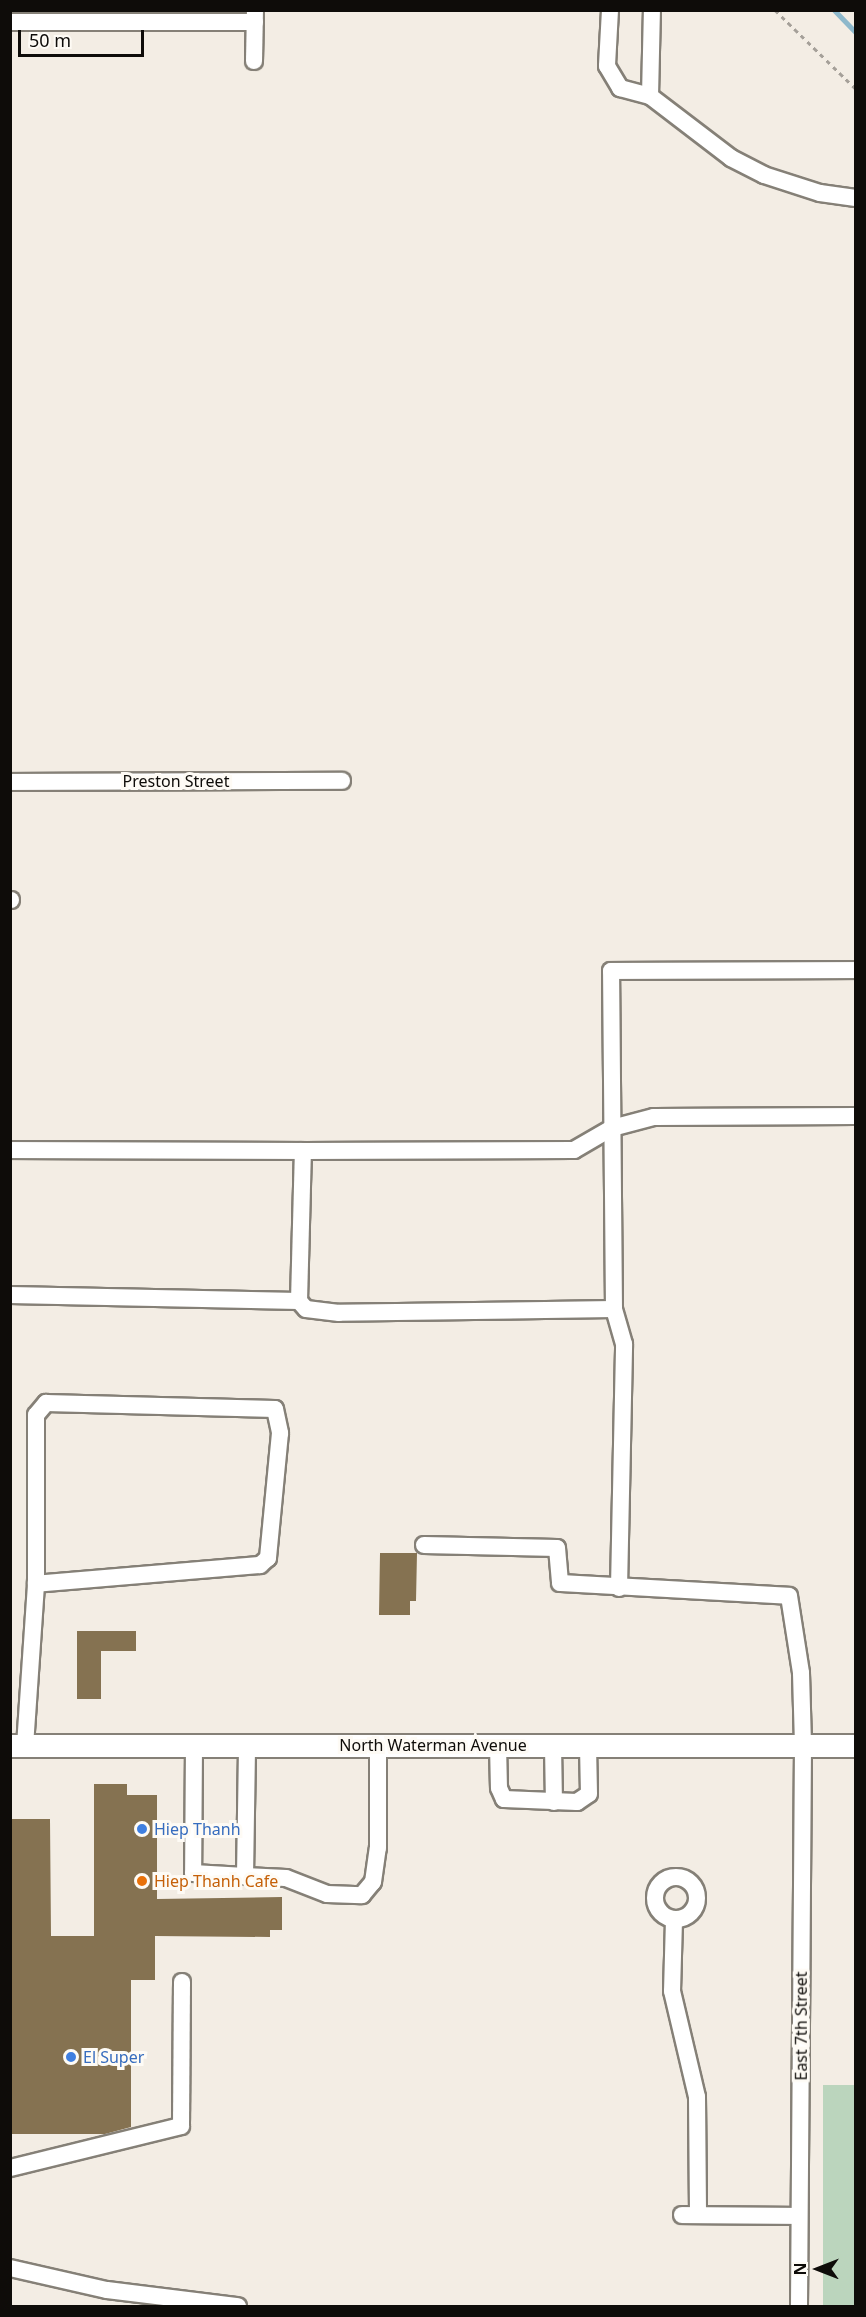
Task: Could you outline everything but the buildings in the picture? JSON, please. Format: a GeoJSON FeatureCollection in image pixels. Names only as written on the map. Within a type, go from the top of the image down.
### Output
{"type":"FeatureCollection","features":[{"type":"Feature","properties":{"kind":"main road","name":"North Waterman Avenue"},"geometry":{"type":"LineString","coordinates":[[18,1746],[855,1746]]}},
{"type":"Feature","properties":{"kind":"street"},"geometry":{"type":"LineString","coordinates":[[610,10],[607,66],[612,78],[620,88],[650,96],[731,158],[764,175],[820,194],[855,198]]}},
{"type":"Feature","properties":{"kind":"street"},"geometry":{"type":"LineString","coordinates":[[650,96],[652,10]]}},
{"type":"Feature","properties":{"kind":"street"},"geometry":{"type":"LineString","coordinates":[[10,22],[255,16],[254,62]]}},
{"type":"Feature","properties":{"kind":"street","name":"Preston Street"},"geometry":{"type":"LineString","coordinates":[[10,782],[342,781]]}},
{"type":"Feature","properties":{"kind":"street"},"geometry":{"type":"LineString","coordinates":[[424,1545],[557,1548],[560,1583],[620,1588],[624,1344],[614,1309],[611,971],[855,970]]}},
{"type":"Feature","properties":{"kind":"street"},"geometry":{"type":"LineString","coordinates":[[10,1150],[574,1150],[612,1128],[654,1117],[855,1116]]}},
{"type":"Feature","properties":{"kind":"street"},"geometry":{"type":"LineString","coordinates":[[303,1151],[299,1301],[306,1309],[339,1313],[614,1309]]}},
{"type":"Feature","properties":{"kind":"street"},"geometry":{"type":"LineString","coordinates":[[10,1295],[299,1301]]}},
{"type":"Feature","properties":{"kind":"street"},"geometry":{"type":"LineString","coordinates":[[18,1746],[24,1711],[36,1584],[36,1415],[46,1404],[275,1409],[279,1444],[268,1558],[260,1565],[36,1584]]}},
{"type":"Feature","properties":{"kind":"street","name":"East 7th Street"},"geometry":{"type":"LineString","coordinates":[[620,1588],[789,1596],[801,1673],[803,1746],[799,2307]]}},
{"type":"Feature","properties":{"kind":"street"},"geometry":{"type":"LineString","coordinates":[[194,1745],[193,1873],[286,1878],[327,1894],[362,1895],[373,1882],[378,1848],[378,1745]]}},
{"type":"Feature","properties":{"kind":"street"},"geometry":{"type":"LineString","coordinates":[[245,1875],[247,1745]]}},
{"type":"Feature","properties":{"kind":"street"},"geometry":{"type":"LineString","coordinates":[[498,1745],[499,1788],[504,1799],[554,1802],[577,1802],[589,1794],[588,1746]]}},
{"type":"Feature","properties":{"kind":"street"},"geometry":{"type":"LineString","coordinates":[[553,1746],[554,1802]]}},
{"type":"Feature","properties":{"kind":"street"},"geometry":{"type":"LineString","coordinates":[[674,1920],[672,1992],[697,2097],[690,2215],[799,2216]]}},
{"type":"Feature","properties":{"kind":"street"},"geometry":{"type":"LineString","coordinates":[[10,2168],[181,2126],[182,1982]]}},
{"type":"Feature","properties":{"kind":"street"},"geometry":{"type":"LineString","coordinates":[[10,2268],[107,2290],[238,2307]]}},
{"type":"Feature","properties":{"kind":"path"},"geometry":{"type":"LineString","coordinates":[[775,10],[855,89]]}},
{"type":"Feature","properties":{"kind":"green space"},"geometry":{"type":"Polygon","coordinates":[[[823,2085],[855,2085],[855,2306],[823,2306],[823,2085]]]}},
{"type":"Feature","properties":{"kind":"waterway"},"geometry":{"type":"LineString","coordinates":[[834,10],[856,33]]}},
{"type":"Feature","properties":{"kind":"place","name":"Hiep Thanh"},"geometry":{"type":"Point","coordinates":[142,1829]}},
{"type":"Feature","properties":{"kind":"place","name":"Hiep Thanh Cafe"},"geometry":{"type":"Point","coordinates":[142,1881]}},
{"type":"Feature","properties":{"kind":"place","name":"El Super"},"geometry":{"type":"Point","coordinates":[71,2057]}}]}
